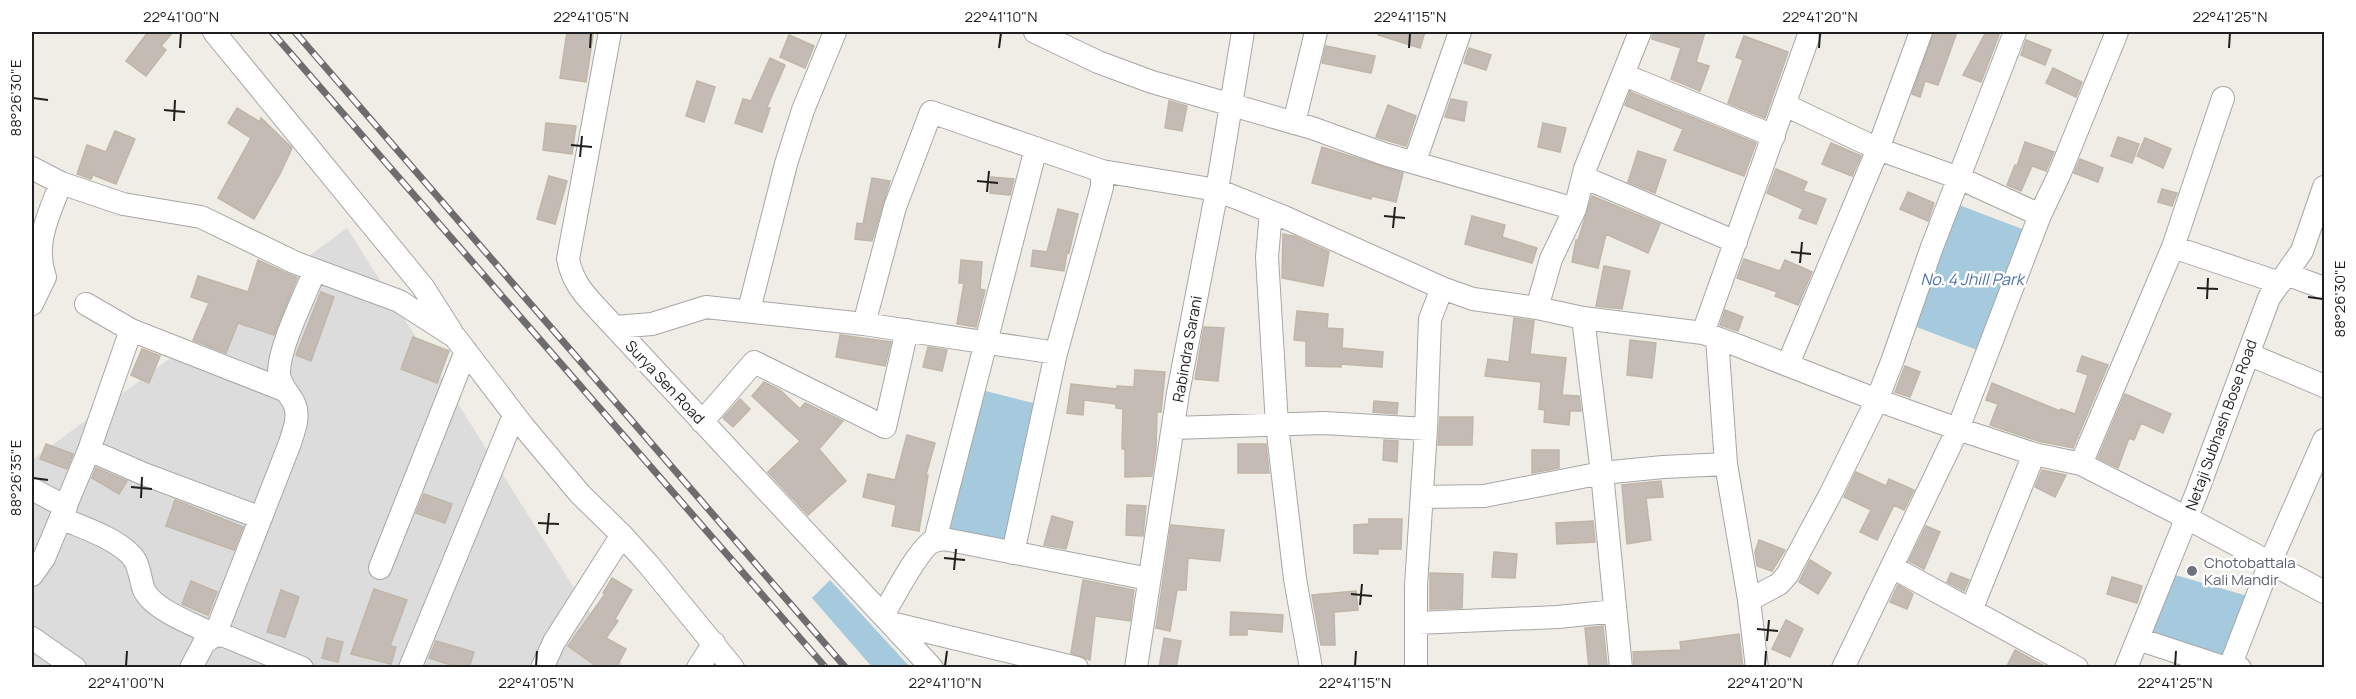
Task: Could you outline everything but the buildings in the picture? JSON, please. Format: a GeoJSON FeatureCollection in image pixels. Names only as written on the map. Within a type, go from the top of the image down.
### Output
{"type":"FeatureCollection","features":[{"type":"Feature","properties":{"kind":"street"},"geometry":{"type":"LineString","coordinates":[[213,32],[423,287],[460,344],[514,415],[580,494],[622,535],[733,668]]}},
{"type":"Feature","properties":{"kind":"street","name":"Surya Sen Road"},"geometry":{"type":"LineString","coordinates":[[610,32],[568,259],[571,275],[578,288],[932,668]]}},
{"type":"Feature","properties":{"kind":"street"},"geometry":{"type":"LineString","coordinates":[[749,310],[786,164],[803,110],[835,32]]}},
{"type":"Feature","properties":{"kind":"street"},"geometry":{"type":"LineString","coordinates":[[1035,32],[1098,62],[1230,105],[1294,123],[1384,154],[1415,161],[1575,209]]}},
{"type":"Feature","properties":{"kind":"street","name":"Rabindra Sarani"},"geometry":{"type":"LineString","coordinates":[[1136,668],[1173,428],[1217,190],[1243,32]]}},
{"type":"Feature","properties":{"kind":"street"},"geometry":{"type":"LineString","coordinates":[[1294,123],[1316,32]]}},
{"type":"Feature","properties":{"kind":"street"},"geometry":{"type":"LineString","coordinates":[[1415,161],[1460,32]]}},
{"type":"Feature","properties":{"kind":"street"},"geometry":{"type":"LineString","coordinates":[[1537,308],[1551,259],[1575,209],[1583,177],[1640,32]]}},
{"type":"Feature","properties":{"kind":"street"},"geometry":{"type":"LineString","coordinates":[[1757,668],[1749,600],[1726,464],[1710,336],[1736,242],[1810,32]]}},
{"type":"Feature","properties":{"kind":"street"},"geometry":{"type":"LineString","coordinates":[[1788,364],[1878,149],[1921,32]]}},
{"type":"Feature","properties":{"kind":"street"},"geometry":{"type":"LineString","coordinates":[[1749,600],[1779,584],[1787,575],[1877,400],[1932,247],[2015,32]]}},
{"type":"Feature","properties":{"kind":"street"},"geometry":{"type":"LineString","coordinates":[[1843,668],[1958,429],[2040,214],[2059,175],[2116,32]]}},
{"type":"Feature","properties":{"kind":"street"},"geometry":{"type":"LineString","coordinates":[[1624,75],[1774,136]]}},
{"type":"Feature","properties":{"kind":"street"},"geometry":{"type":"LineString","coordinates":[[2081,464],[2173,248],[2223,98]]}},
{"type":"Feature","properties":{"kind":"street"},"geometry":{"type":"LineString","coordinates":[[1785,105],[1878,149],[1959,178],[2040,214]]}},
{"type":"Feature","properties":{"kind":"street"},"geometry":{"type":"LineString","coordinates":[[864,324],[895,207],[931,112],[1102,171],[1217,190],[1442,288],[1473,299],[1537,308],[1583,318],[1710,336],[1958,429],[2034,454],[2081,464],[2325,592]]}},
{"type":"Feature","properties":{"kind":"street"},"geometry":{"type":"LineString","coordinates":[[935,540],[1036,148]]}},
{"type":"Feature","properties":{"kind":"street"},"geometry":{"type":"LineString","coordinates":[[32,168],[61,183],[123,204],[201,216],[296,263],[399,302],[460,344]]}},
{"type":"Feature","properties":{"kind":"street"},"geometry":{"type":"LineString","coordinates":[[1013,553],[1056,353],[1102,187],[1102,171]]}},
{"type":"Feature","properties":{"kind":"street"},"geometry":{"type":"LineString","coordinates":[[1583,177],[1736,242]]}},
{"type":"Feature","properties":{"kind":"street"},"geometry":{"type":"LineString","coordinates":[[32,304],[45,277],[40,263],[42,234],[61,183]]}},
{"type":"Feature","properties":{"kind":"street","name":"Netaji Subhash Bose Road"},"geometry":{"type":"LineString","coordinates":[[2127,668],[2187,518],[2269,298],[2302,251],[2325,187]]}},
{"type":"Feature","properties":{"kind":"street"},"geometry":{"type":"LineString","coordinates":[[1271,212],[1267,257],[1277,425],[1295,579],[1311,668]]}},
{"type":"Feature","properties":{"kind":"street"},"geometry":{"type":"LineString","coordinates":[[2173,248],[2325,288]]}},
{"type":"Feature","properties":{"kind":"street"},"geometry":{"type":"LineString","coordinates":[[191,668],[204,643],[215,635],[290,443],[297,418],[294,403],[279,377],[279,360],[315,270]]}},
{"type":"Feature","properties":{"kind":"street"},"geometry":{"type":"LineString","coordinates":[[1416,668],[1416,586],[1430,319],[1442,288]]}},
{"type":"Feature","properties":{"kind":"street"},"geometry":{"type":"LineString","coordinates":[[86,304],[131,330],[285,390]]}},
{"type":"Feature","properties":{"kind":"street"},"geometry":{"type":"LineString","coordinates":[[615,327],[652,324],[706,307],[864,324],[1056,353]]}},
{"type":"Feature","properties":{"kind":"street"},"geometry":{"type":"LineString","coordinates":[[1583,318],[1602,473],[1621,668]]}},
{"type":"Feature","properties":{"kind":"street"},"geometry":{"type":"LineString","coordinates":[[32,575],[44,558],[89,450],[131,330]]}},
{"type":"Feature","properties":{"kind":"street"},"geometry":{"type":"LineString","coordinates":[[702,422],[754,362],[885,427],[907,330]]}},
{"type":"Feature","properties":{"kind":"street"},"geometry":{"type":"LineString","coordinates":[[380,568],[460,344]]}},
{"type":"Feature","properties":{"kind":"street"},"geometry":{"type":"LineString","coordinates":[[2248,354],[2325,386]]}},
{"type":"Feature","properties":{"kind":"street"},"geometry":{"type":"LineString","coordinates":[[410,668],[514,415]]}},
{"type":"Feature","properties":{"kind":"street"},"geometry":{"type":"LineString","coordinates":[[1173,428],[1324,423],[1426,429]]}},
{"type":"Feature","properties":{"kind":"street"},"geometry":{"type":"LineString","coordinates":[[2138,639],[2220,666],[2235,666],[2270,563],[2325,440]]}},
{"type":"Feature","properties":{"kind":"street"},"geometry":{"type":"LineString","coordinates":[[89,450],[144,474],[261,518]]}},
{"type":"Feature","properties":{"kind":"street"},"geometry":{"type":"LineString","coordinates":[[1972,609],[2034,454]]}},
{"type":"Feature","properties":{"kind":"street"},"geometry":{"type":"LineString","coordinates":[[1422,497],[1484,496],[1602,473],[1726,464]]}},
{"type":"Feature","properties":{"kind":"street"},"geometry":{"type":"LineString","coordinates":[[32,489],[63,513],[131,555],[138,565],[146,593],[160,607],[215,635],[225,636],[302,668]]}},
{"type":"Feature","properties":{"kind":"street"},"geometry":{"type":"LineString","coordinates":[[542,668],[555,642],[622,535]]}},
{"type":"Feature","properties":{"kind":"street"},"geometry":{"type":"LineString","coordinates":[[1077,668],[887,619],[928,544],[935,540],[944,539],[1149,579]]}},
{"type":"Feature","properties":{"kind":"street"},"geometry":{"type":"LineString","coordinates":[[1892,567],[2077,668]]}},
{"type":"Feature","properties":{"kind":"street"},"geometry":{"type":"LineString","coordinates":[[1417,623],[1558,617],[1615,611]]}},
{"type":"Feature","properties":{"kind":"street"},"geometry":{"type":"LineString","coordinates":[[32,638],[75,668]]}},
{"type":"Feature","properties":{"kind":"street"},"geometry":{"type":"LineString","coordinates":[[698,668],[714,643]]}},
{"type":"Feature","properties":{"kind":"shaded area"},"geometry":{"type":"Polygon","coordinates":[[[347,228],[624,667],[32,667],[32,460],[347,228]]]}},
{"type":"Feature","properties":{"kind":"water","name":"No. 4 Jhill Park"},"geometry":{"type":"Polygon","coordinates":[[[1959,205],[2030,232],[1985,353],[1914,326],[1959,205]]]}},
{"type":"Feature","properties":{"kind":"water"},"geometry":{"type":"Polygon","coordinates":[[[982,390],[1037,404],[1004,544],[944,532],[982,390]]]}},
{"type":"Feature","properties":{"kind":"water"},"geometry":{"type":"Polygon","coordinates":[[[2175,575],[2251,597],[2225,660],[2149,634],[2175,575]]]}},
{"type":"Feature","properties":{"kind":"water"},"geometry":{"type":"Polygon","coordinates":[[[830,580],[910,667],[872,667],[812,598],[830,580]]]}},
{"type":"Feature","properties":{"kind":"railway"},"geometry":{"type":"LineString","coordinates":[[272,32],[826,668]]}},
{"type":"Feature","properties":{"kind":"railway"},"geometry":{"type":"LineString","coordinates":[[295,32],[846,668]]}},
{"type":"Feature","properties":{"kind":"place","name":"Chotobattala Kali Mandir"},"geometry":{"type":"Point","coordinates":[2192,571]}}]}
